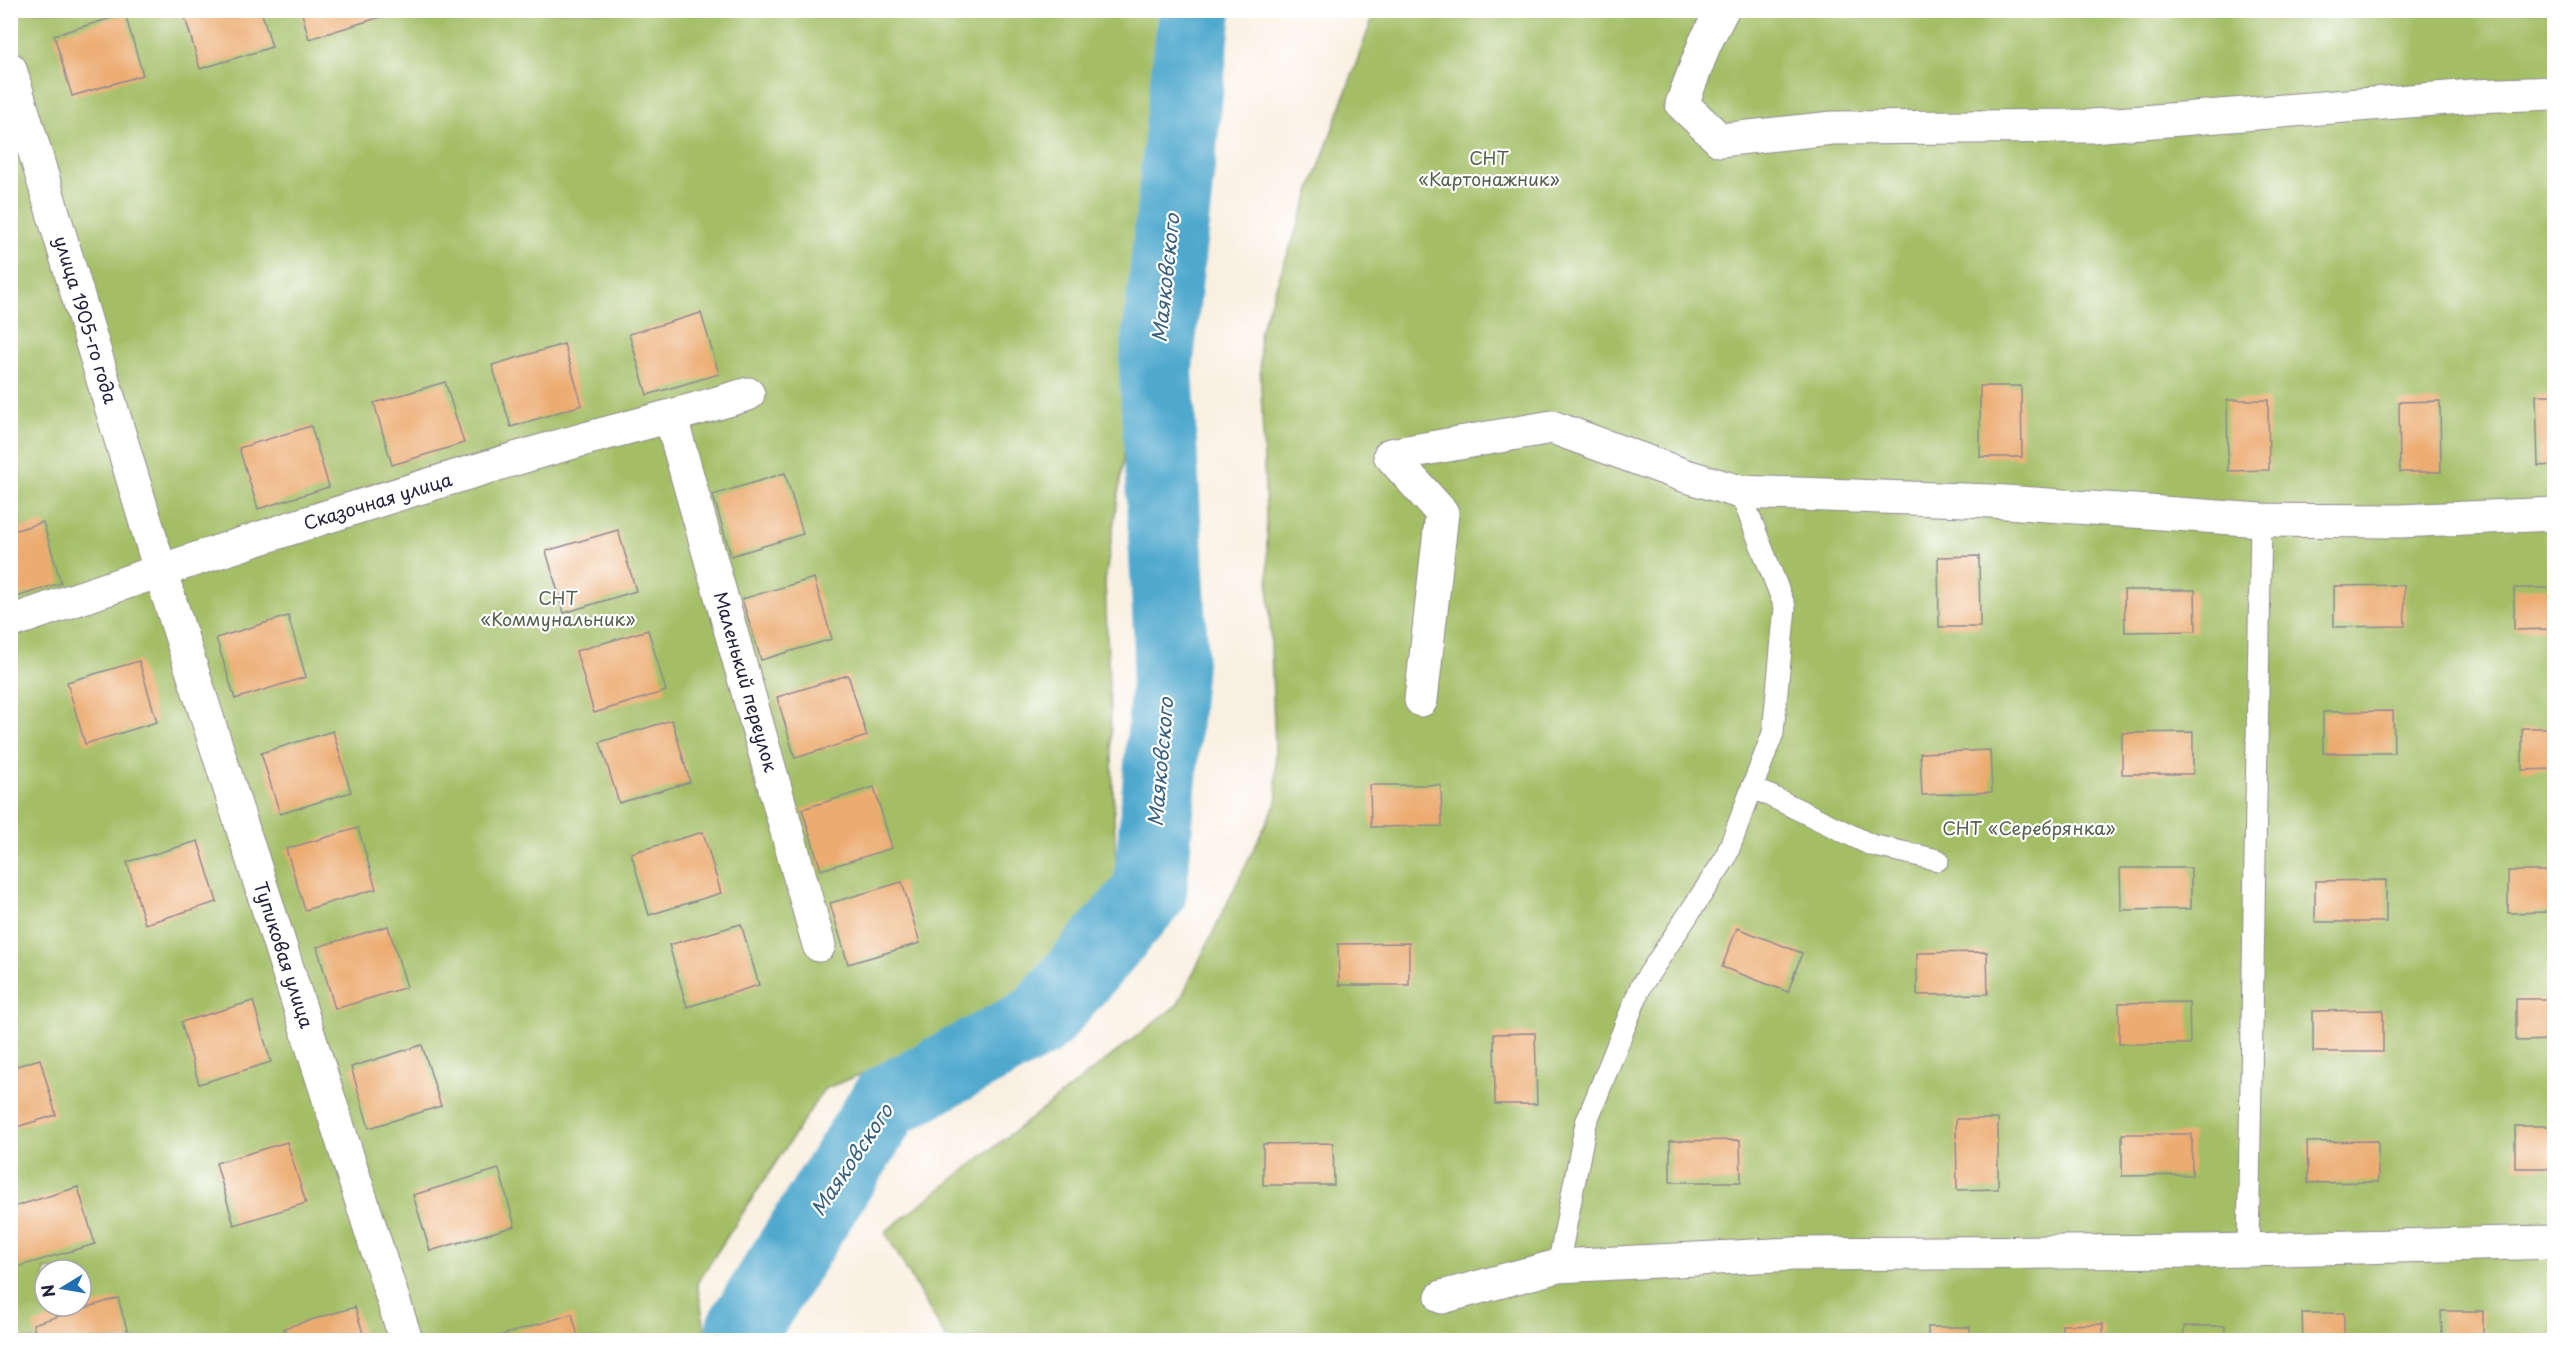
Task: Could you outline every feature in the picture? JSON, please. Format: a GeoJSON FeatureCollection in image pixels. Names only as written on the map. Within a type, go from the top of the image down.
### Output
{"type":"FeatureCollection","features":[{"type":"Feature","properties":{"kind":"street"},"geometry":{"type":"LineString","coordinates":[[1722,10],[1705,43],[1682,104],[1720,140],[1832,128],[2091,126],[2473,96],[2554,93]]}},
{"type":"Feature","properties":{"kind":"street","name":"улица 1905-го года"},"geometry":{"type":"LineString","coordinates":[[12,83],[160,570]]}},
{"type":"Feature","properties":{"kind":"street","name":"Сказочная улица"},"geometry":{"type":"LineString","coordinates":[[10,622],[160,570],[544,451],[670,418],[748,394]]}},
{"type":"Feature","properties":{"kind":"street","name":"Маленький переулок"},"geometry":{"type":"LineString","coordinates":[[670,418],[819,945]]}},
{"type":"Feature","properties":{"kind":"street"},"geometry":{"type":"LineString","coordinates":[[1421,700],[1442,513],[1390,455],[1552,427],[1683,476],[1740,492],[1992,501],[2261,520],[2400,521],[2554,514]]}},
{"type":"Feature","properties":{"kind":"street","name":"Тупиковая улица"},"geometry":{"type":"LineString","coordinates":[[160,570],[406,1341]]}},
{"type":"Feature","properties":{"kind":"street"},"geometry":{"type":"LineString","coordinates":[[1442,1297],[1558,1266],[1794,1254],[2248,1250],[2554,1242]]}},
{"type":"Feature","properties":{"kind":"lane"},"geometry":{"type":"LineString","coordinates":[[1558,1266],[1586,1123],[1641,986],[1725,859],[1773,733],[1785,607],[1740,492]]}},
{"type":"Feature","properties":{"kind":"lane"},"geometry":{"type":"LineString","coordinates":[[2248,1250],[2261,520]]}},
{"type":"Feature","properties":{"kind":"lane"},"geometry":{"type":"LineString","coordinates":[[1752,787],[1871,845],[1938,860]]}},
{"type":"Feature","properties":{"kind":"green space","name":"СНТ «Коммунальник»"},"geometry":{"type":"Polygon","coordinates":[[[10,11],[1192,11],[1105,581],[1117,891],[989,1023],[824,1089],[697,1283],[707,1340],[11,1340],[10,11]]]}},
{"type":"Feature","properties":{"kind":"green space","name":"СНТ «Серебрянка»"},"geometry":{"type":"Polygon","coordinates":[[[1375,11],[2554,11],[2554,1340],[947,1340],[885,1232],[1178,1004],[1277,801],[1259,334],[1375,11]]]}},
{"type":"Feature","properties":{"kind":"building"},"geometry":{"type":"Polygon","coordinates":[[[183,10],[261,10],[272,47],[200,69],[183,10]]]}},
{"type":"Feature","properties":{"kind":"building"},"geometry":{"type":"Polygon","coordinates":[[[301,10],[379,10],[381,17],[309,39],[301,10]]]}},
{"type":"Feature","properties":{"kind":"building"},"geometry":{"type":"Polygon","coordinates":[[[125,14],[143,75],[72,96],[54,35],[125,14]]]}},
{"type":"Feature","properties":{"kind":"building"},"geometry":{"type":"Polygon","coordinates":[[[701,313],[719,374],[647,395],[629,334],[701,313]]]}},
{"type":"Feature","properties":{"kind":"building"},"geometry":{"type":"Polygon","coordinates":[[[564,344],[582,405],[511,427],[492,365],[564,344]]]}},
{"type":"Feature","properties":{"kind":"building"},"geometry":{"type":"Polygon","coordinates":[[[445,382],[464,443],[392,465],[374,403],[445,382]]]}},
{"type":"Feature","properties":{"kind":"building"},"geometry":{"type":"Polygon","coordinates":[[[1980,386],[2021,386],[2022,457],[1980,457],[1980,386]]]}},
{"type":"Feature","properties":{"kind":"building"},"geometry":{"type":"Polygon","coordinates":[[[2536,395],[2554,395],[2554,465],[2538,466],[2536,395]]]}},
{"type":"Feature","properties":{"kind":"building"},"geometry":{"type":"Polygon","coordinates":[[[2227,400],[2268,400],[2269,470],[2228,471],[2227,400]]]}},
{"type":"Feature","properties":{"kind":"building"},"geometry":{"type":"Polygon","coordinates":[[[2440,401],[2441,472],[2400,472],[2399,402],[2440,401]]]}},
{"type":"Feature","properties":{"kind":"building"},"geometry":{"type":"Polygon","coordinates":[[[311,426],[329,487],[258,509],[239,448],[311,426]]]}},
{"type":"Feature","properties":{"kind":"building"},"geometry":{"type":"Polygon","coordinates":[[[785,473],[803,534],[731,556],[713,495],[785,473]]]}},
{"type":"Feature","properties":{"kind":"building"},"geometry":{"type":"Polygon","coordinates":[[[43,522],[61,583],[10,599],[10,532],[43,522]]]}},
{"type":"Feature","properties":{"kind":"building"},"geometry":{"type":"Polygon","coordinates":[[[618,530],[636,591],[564,613],[546,551],[618,530]]]}},
{"type":"Feature","properties":{"kind":"building"},"geometry":{"type":"Polygon","coordinates":[[[1979,556],[1980,627],[1939,627],[1938,557],[1979,556]]]}},
{"type":"Feature","properties":{"kind":"building"},"geometry":{"type":"Polygon","coordinates":[[[814,578],[832,639],[761,660],[742,599],[814,578]]]}},
{"type":"Feature","properties":{"kind":"building"},"geometry":{"type":"Polygon","coordinates":[[[2404,585],[2405,626],[2334,627],[2334,586],[2404,585]]]}},
{"type":"Feature","properties":{"kind":"building"},"geometry":{"type":"Polygon","coordinates":[[[2514,588],[2554,588],[2554,629],[2514,630],[2514,588]]]}},
{"type":"Feature","properties":{"kind":"building"},"geometry":{"type":"Polygon","coordinates":[[[2124,590],[2195,590],[2196,631],[2125,632],[2124,590]]]}},
{"type":"Feature","properties":{"kind":"building"},"geometry":{"type":"Polygon","coordinates":[[[288,616],[306,677],[235,699],[216,638],[288,616]]]}},
{"type":"Feature","properties":{"kind":"building"},"geometry":{"type":"Polygon","coordinates":[[[648,630],[666,691],[594,713],[576,651],[648,630]]]}},
{"type":"Feature","properties":{"kind":"building"},"geometry":{"type":"Polygon","coordinates":[[[139,661],[157,722],[85,744],[67,682],[139,661]]]}},
{"type":"Feature","properties":{"kind":"building"},"geometry":{"type":"Polygon","coordinates":[[[848,675],[867,736],[795,758],[777,697],[848,675]]]}},
{"type":"Feature","properties":{"kind":"building"},"geometry":{"type":"Polygon","coordinates":[[[2393,711],[2394,753],[2323,753],[2323,712],[2393,711]]]}},
{"type":"Feature","properties":{"kind":"building"},"geometry":{"type":"Polygon","coordinates":[[[672,720],[690,782],[619,803],[600,742],[672,720]]]}},
{"type":"Feature","properties":{"kind":"building"},"geometry":{"type":"Polygon","coordinates":[[[2522,728],[2554,728],[2554,769],[2522,770],[2522,728]]]}},
{"type":"Feature","properties":{"kind":"building"},"geometry":{"type":"Polygon","coordinates":[[[333,731],[351,792],[280,814],[261,753],[333,731]]]}},
{"type":"Feature","properties":{"kind":"building"},"geometry":{"type":"Polygon","coordinates":[[[2193,732],[2193,774],[2122,774],[2122,733],[2193,732]]]}},
{"type":"Feature","properties":{"kind":"building"},"geometry":{"type":"Polygon","coordinates":[[[1990,750],[1992,792],[1922,795],[1920,753],[1990,750]]]}},
{"type":"Feature","properties":{"kind":"building"},"geometry":{"type":"Polygon","coordinates":[[[1370,785],[1441,785],[1442,826],[1371,827],[1370,785]]]}},
{"type":"Feature","properties":{"kind":"building"},"geometry":{"type":"Polygon","coordinates":[[[874,787],[892,848],[821,870],[802,809],[874,787]]]}},
{"type":"Feature","properties":{"kind":"building"},"geometry":{"type":"Polygon","coordinates":[[[358,828],[376,889],[305,910],[286,849],[358,828]]]}},
{"type":"Feature","properties":{"kind":"building"},"geometry":{"type":"Polygon","coordinates":[[[703,832],[721,893],[649,915],[631,853],[703,832]]]}},
{"type":"Feature","properties":{"kind":"building"},"geometry":{"type":"Polygon","coordinates":[[[198,841],[217,902],[145,924],[127,862],[198,841]]]}},
{"type":"Feature","properties":{"kind":"building"},"geometry":{"type":"Polygon","coordinates":[[[2120,868],[2191,868],[2191,909],[2121,910],[2120,868]]]}},
{"type":"Feature","properties":{"kind":"building"},"geometry":{"type":"Polygon","coordinates":[[[2508,871],[2554,871],[2554,912],[2508,913],[2508,871]]]}},
{"type":"Feature","properties":{"kind":"building"},"geometry":{"type":"Polygon","coordinates":[[[2386,880],[2386,922],[2315,922],[2315,881],[2386,880]]]}},
{"type":"Feature","properties":{"kind":"building"},"geometry":{"type":"Polygon","coordinates":[[[902,882],[920,943],[848,964],[830,903],[902,882]]]}},
{"type":"Feature","properties":{"kind":"building"},"geometry":{"type":"Polygon","coordinates":[[[741,924],[759,985],[687,1007],[669,945],[741,924]]]}},
{"type":"Feature","properties":{"kind":"building"},"geometry":{"type":"Polygon","coordinates":[[[388,926],[407,987],[335,1009],[317,947],[388,926]]]}},
{"type":"Feature","properties":{"kind":"building"},"geometry":{"type":"Polygon","coordinates":[[[1737,928],[1802,953],[1788,992],[1722,967],[1737,928]]]}},
{"type":"Feature","properties":{"kind":"building"},"geometry":{"type":"Polygon","coordinates":[[[1409,943],[1409,985],[1339,985],[1338,944],[1409,943]]]}},
{"type":"Feature","properties":{"kind":"building"},"geometry":{"type":"Polygon","coordinates":[[[1987,952],[1988,994],[1917,995],[1917,953],[1987,952]]]}},
{"type":"Feature","properties":{"kind":"building"},"geometry":{"type":"Polygon","coordinates":[[[2516,999],[2554,999],[2554,1040],[2516,1041],[2516,999]]]}},
{"type":"Feature","properties":{"kind":"building"},"geometry":{"type":"Polygon","coordinates":[[[253,1001],[271,1062],[199,1084],[181,1022],[253,1001]]]}},
{"type":"Feature","properties":{"kind":"building"},"geometry":{"type":"Polygon","coordinates":[[[2189,1002],[2190,1044],[2119,1044],[2119,1003],[2189,1002]]]}},
{"type":"Feature","properties":{"kind":"building"},"geometry":{"type":"Polygon","coordinates":[[[2383,1010],[2383,1052],[2313,1052],[2313,1011],[2383,1010]]]}},
{"type":"Feature","properties":{"kind":"building"},"geometry":{"type":"Polygon","coordinates":[[[1535,1033],[1537,1104],[1495,1104],[1494,1034],[1535,1033]]]}},
{"type":"Feature","properties":{"kind":"building"},"geometry":{"type":"Polygon","coordinates":[[[422,1045],[441,1106],[369,1128],[351,1067],[422,1045]]]}},
{"type":"Feature","properties":{"kind":"building"},"geometry":{"type":"Polygon","coordinates":[[[40,1059],[56,1115],[10,1129],[10,1068],[40,1059]]]}},
{"type":"Feature","properties":{"kind":"building"},"geometry":{"type":"Polygon","coordinates":[[[1956,1119],[1998,1119],[1998,1189],[1957,1190],[1956,1119]]]}},
{"type":"Feature","properties":{"kind":"building"},"geometry":{"type":"Polygon","coordinates":[[[2515,1126],[2554,1126],[2554,1168],[2515,1168],[2515,1126]]]}},
{"type":"Feature","properties":{"kind":"building"},"geometry":{"type":"Polygon","coordinates":[[[2122,1134],[2192,1134],[2192,1175],[2122,1176],[2122,1134]]]}},
{"type":"Feature","properties":{"kind":"building"},"geometry":{"type":"Polygon","coordinates":[[[1740,1140],[1741,1182],[1670,1182],[1670,1141],[1740,1140]]]}},
{"type":"Feature","properties":{"kind":"building"},"geometry":{"type":"Polygon","coordinates":[[[2378,1141],[2378,1182],[2308,1183],[2307,1142],[2378,1141]]]}},
{"type":"Feature","properties":{"kind":"building"},"geometry":{"type":"Polygon","coordinates":[[[287,1142],[306,1203],[234,1225],[216,1163],[287,1142]]]}},
{"type":"Feature","properties":{"kind":"building"},"geometry":{"type":"Polygon","coordinates":[[[1333,1143],[1334,1185],[1263,1185],[1263,1144],[1333,1143]]]}},
{"type":"Feature","properties":{"kind":"building"},"geometry":{"type":"Polygon","coordinates":[[[499,1169],[515,1226],[430,1251],[413,1195],[499,1169]]]}},
{"type":"Feature","properties":{"kind":"building"},"geometry":{"type":"Polygon","coordinates":[[[78,1187],[95,1244],[47,1258],[33,1258],[33,1262],[10,1269],[10,1208],[78,1187]]]}},
{"type":"Feature","properties":{"kind":"building"},"geometry":{"type":"Polygon","coordinates":[[[118,1298],[130,1340],[37,1340],[33,1324],[53,1318],[93,1318],[93,1306],[118,1298]]]}},
{"type":"Feature","properties":{"kind":"building"},"geometry":{"type":"Polygon","coordinates":[[[355,1307],[365,1340],[288,1340],[284,1328],[355,1307]]]}},
{"type":"Feature","properties":{"kind":"building"},"geometry":{"type":"Polygon","coordinates":[[[2441,1311],[2483,1311],[2483,1340],[2442,1340],[2441,1311]]]}},
{"type":"Feature","properties":{"kind":"building"},"geometry":{"type":"Polygon","coordinates":[[[2302,1313],[2344,1313],[2344,1340],[2303,1340],[2302,1313]]]}},
{"type":"Feature","properties":{"kind":"building"},"geometry":{"type":"Polygon","coordinates":[[[572,1314],[579,1340],[486,1340],[572,1314]]]}},
{"type":"Feature","properties":{"kind":"building"},"geometry":{"type":"Polygon","coordinates":[[[2103,1324],[2103,1340],[2062,1340],[2062,1325],[2103,1324]]]}},
{"type":"Feature","properties":{"kind":"building"},"geometry":{"type":"Polygon","coordinates":[[[2184,1326],[2225,1326],[2225,1340],[2184,1340],[2184,1326]]]}},
{"type":"Feature","properties":{"kind":"building"},"geometry":{"type":"Polygon","coordinates":[[[1928,1327],[1970,1327],[1970,1340],[1928,1340],[1928,1327]]]}},
{"type":"Feature","properties":{"kind":"waterway","name":"Маяковского"},"geometry":{"type":"LineString","coordinates":[[747,1340],[743,1329],[886,1102],[1039,1021],[1150,892],[1171,649],[1156,368],[1195,10]]}},
{"type":"Feature","properties":{"kind":"park label","name":"СНТ «Картонажник»"},"geometry":{"type":"Point","coordinates":[1489,169]}}]}
